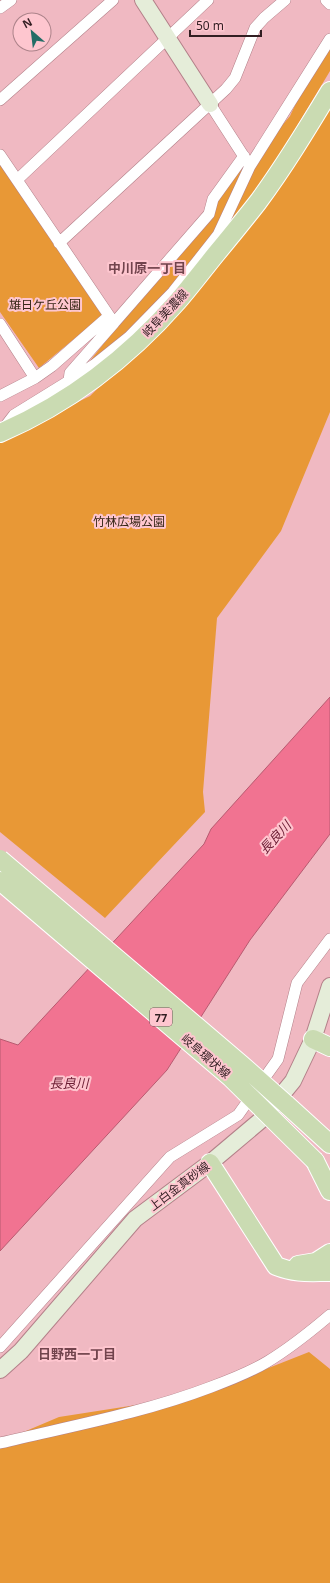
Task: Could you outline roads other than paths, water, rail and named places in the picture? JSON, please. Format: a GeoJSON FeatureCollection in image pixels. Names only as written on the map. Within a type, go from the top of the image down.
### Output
{"type":"FeatureCollection","features":[{"type":"Feature","properties":{"kind":"main road"},"geometry":{"type":"LineString","coordinates":[[143,0],[210,104]]}},
{"type":"Feature","properties":{"kind":"main road","name":"岐阜美濃線"},"geometry":{"type":"LineString","coordinates":[[0,433],[36,417],[71,396],[110,368],[144,337],[178,301],[258,202],[306,131],[330,91]]}},
{"type":"Feature","properties":{"kind":"main road","name":"岐阜環状線"},"geometry":{"type":"LineString","coordinates":[[0,859],[235,1059],[330,1144]]}},
{"type":"Feature","properties":{"kind":"main road","name":"岐阜環状線"},"geometry":{"type":"LineString","coordinates":[[0,881],[231,1078],[315,1161],[330,1179]]}},
{"type":"Feature","properties":{"kind":"main road","name":"上白金真砂線"},"geometry":{"type":"LineString","coordinates":[[0,1370],[21,1350],[135,1219],[210,1163],[261,1120],[293,1081],[313,1039],[330,986]]}},
{"type":"Feature","properties":{"kind":"main road"},"geometry":{"type":"LineString","coordinates":[[313,1039],[330,1047]]}},
{"type":"Feature","properties":{"kind":"main road","name":"77"},"geometry":{"type":"LineString","coordinates":[[286,1104],[330,1133]]}},
{"type":"Feature","properties":{"kind":"main road","name":"77"},"geometry":{"type":"LineString","coordinates":[[315,1161],[330,1191]]}},
{"type":"Feature","properties":{"kind":"main road"},"geometry":{"type":"LineString","coordinates":[[210,1163],[262,1246],[281,1260],[299,1265],[324,1265]]}},
{"type":"Feature","properties":{"kind":"street"},"geometry":{"type":"LineString","coordinates":[[0,8],[11,0]]}},
{"type":"Feature","properties":{"kind":"street"},"geometry":{"type":"LineString","coordinates":[[0,100],[113,0]]}},
{"type":"Feature","properties":{"kind":"street"},"geometry":{"type":"LineString","coordinates":[[17,180],[208,0]]}},
{"type":"Feature","properties":{"kind":"street"},"geometry":{"type":"LineString","coordinates":[[59,243],[210,104],[235,78],[256,28],[264,18],[285,0]]}},
{"type":"Feature","properties":{"kind":"street"},"geometry":{"type":"LineString","coordinates":[[326,0],[330,4]]}},
{"type":"Feature","properties":{"kind":"street"},"geometry":{"type":"LineString","coordinates":[[0,433],[14,415],[94,365],[129,337],[173,292],[218,234],[250,166],[330,39]]}},
{"type":"Feature","properties":{"kind":"street"},"geometry":{"type":"LineString","coordinates":[[210,104],[250,166]]}},
{"type":"Feature","properties":{"kind":"street"},"geometry":{"type":"LineString","coordinates":[[0,155],[112,319]]}},
{"type":"Feature","properties":{"kind":"street"},"geometry":{"type":"LineString","coordinates":[[69,381],[70,373],[112,319],[209,214],[213,199],[244,156]]}},
{"type":"Feature","properties":{"kind":"street"},"geometry":{"type":"LineString","coordinates":[[0,396],[35,378],[112,319]]}},
{"type":"Feature","properties":{"kind":"street"},"geometry":{"type":"LineString","coordinates":[[0,324],[35,378]]}},
{"type":"Feature","properties":{"kind":"street"},"geometry":{"type":"LineString","coordinates":[[0,1347],[170,1157],[238,1115],[278,1059],[297,983],[330,939]]}},
{"type":"Feature","properties":{"kind":"street"},"geometry":{"type":"LineString","coordinates":[[0,1444],[153,1407],[194,1394],[266,1363],[298,1342],[330,1315]]}},
{"type":"Feature","properties":{"kind":"water","name":"長良川"},"geometry":{"type":"Polygon","coordinates":[[[330,697],[330,834],[250,940],[167,1070],[0,1251],[0,1039],[18,1045],[204,844],[211,829],[330,697]]]}},
{"type":"Feature","properties":{"kind":"district","name":"中川原一丁目"},"geometry":{"type":"Point","coordinates":[147,268]}},
{"type":"Feature","properties":{"kind":"district","name":"日野西一丁目"},"geometry":{"type":"Point","coordinates":[77,1354]}},
{"type":"Feature","properties":{"kind":"park label","name":"雄日ケ丘公園"},"geometry":{"type":"Point","coordinates":[45,304]}},
{"type":"Feature","properties":{"kind":"park label","name":"竹林広場公園"},"geometry":{"type":"Point","coordinates":[129,521]}}]}
